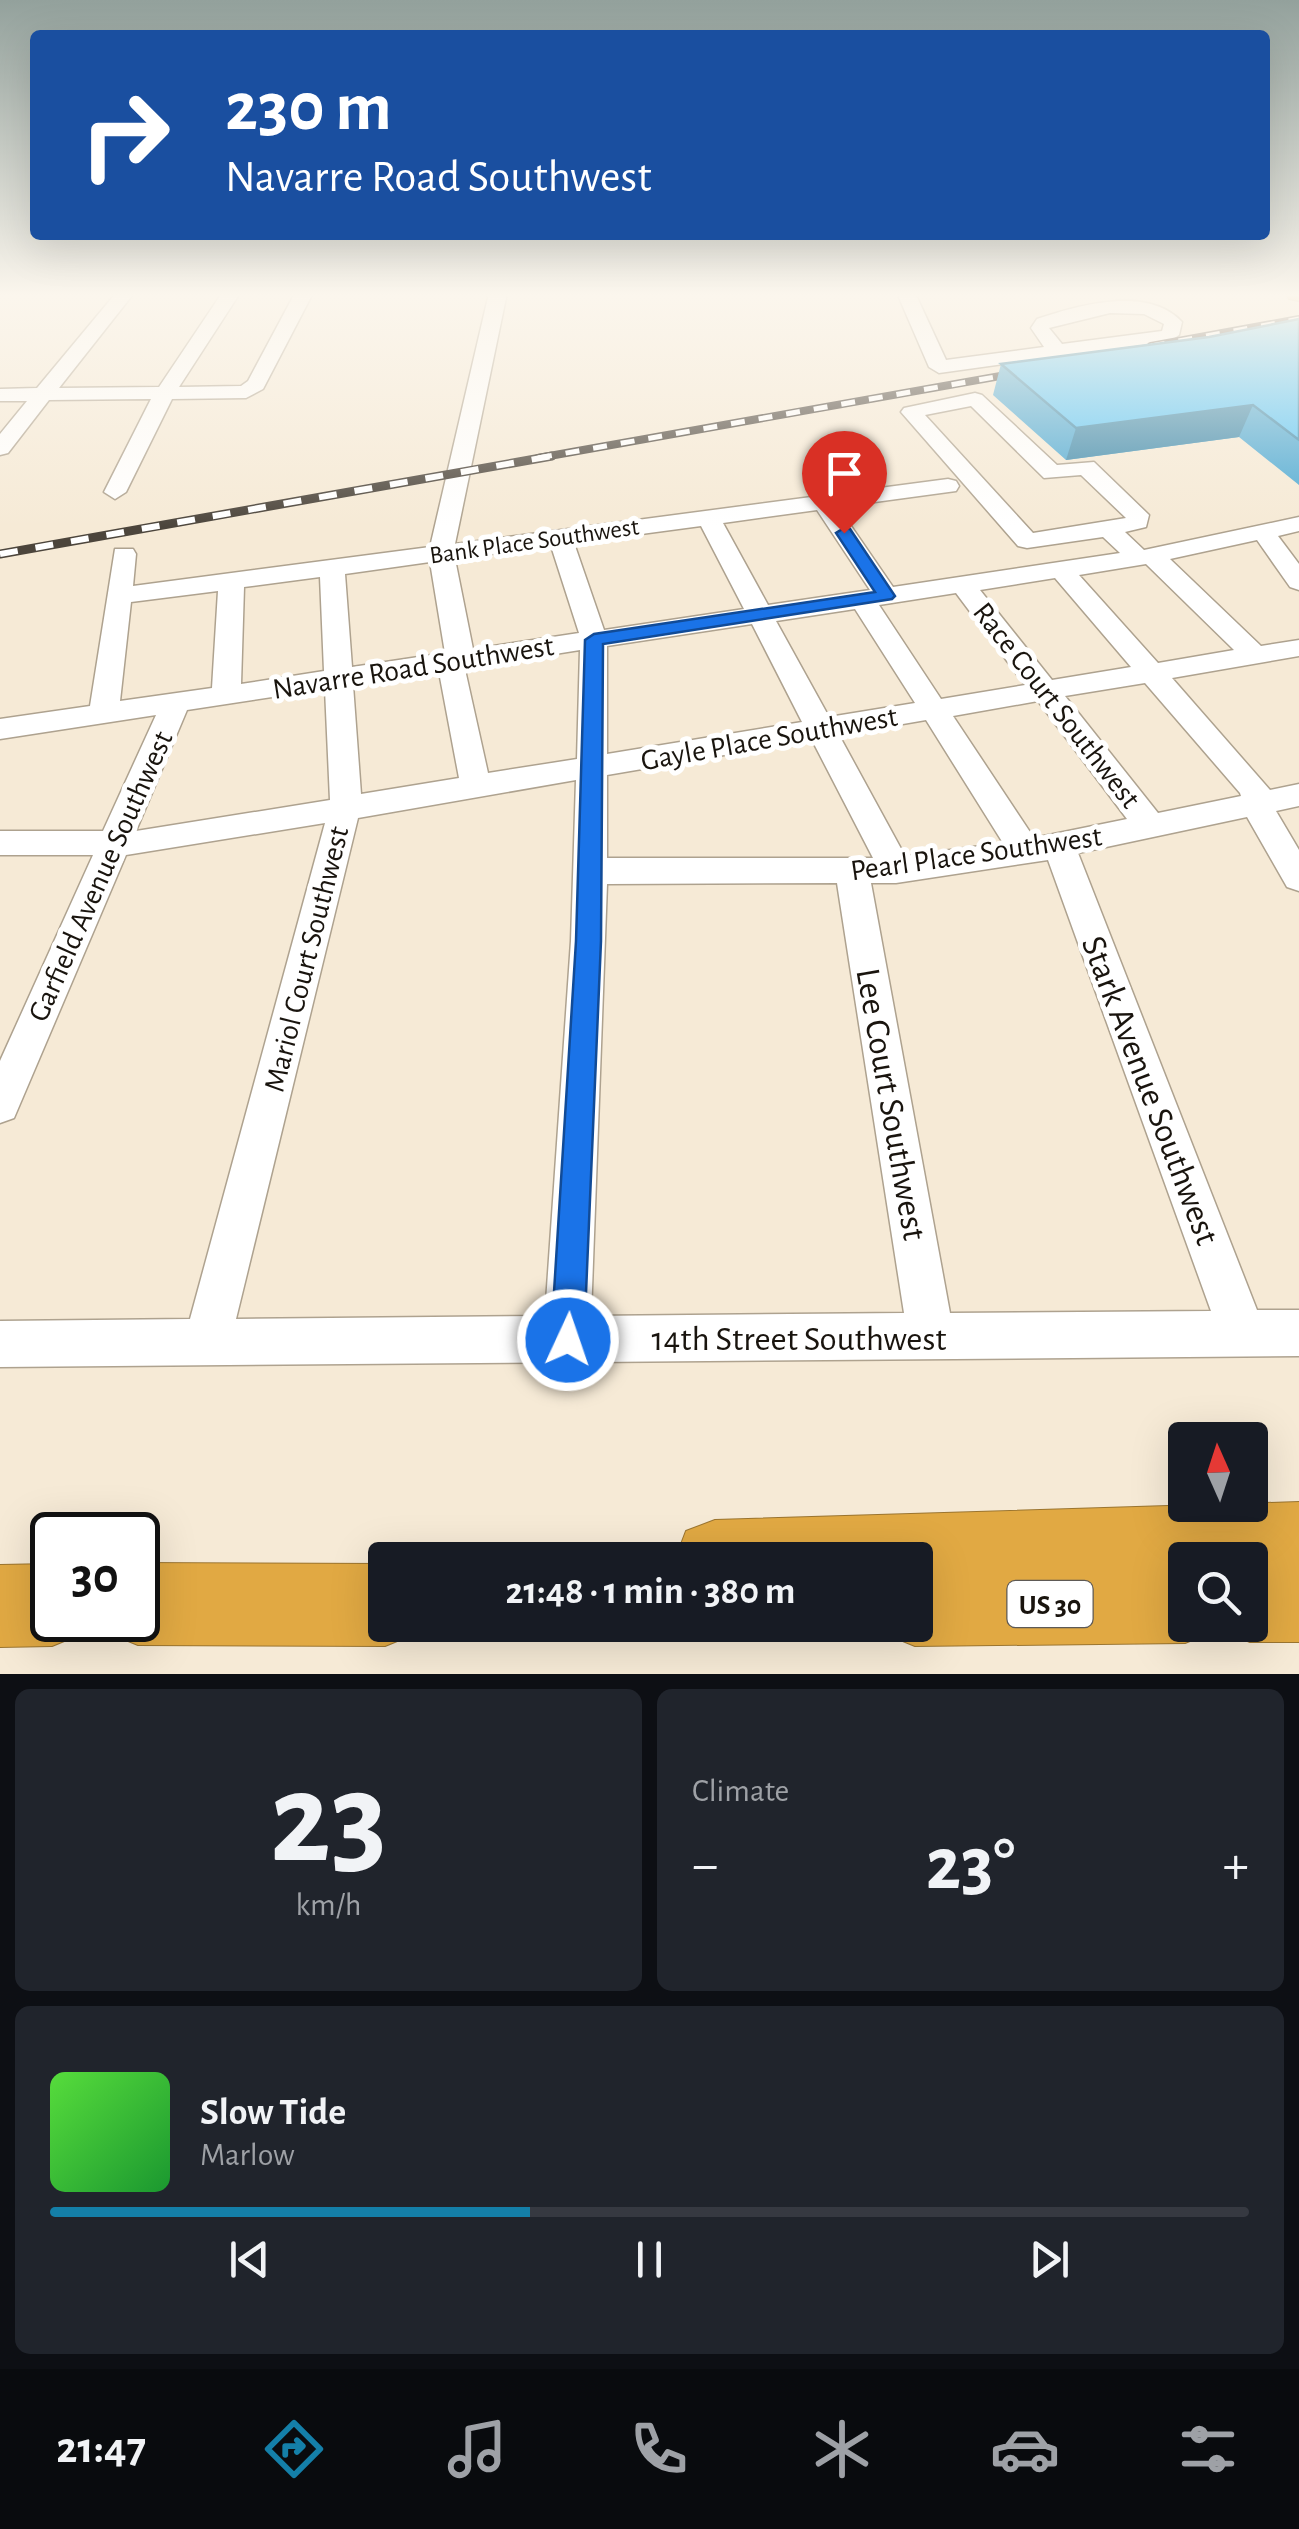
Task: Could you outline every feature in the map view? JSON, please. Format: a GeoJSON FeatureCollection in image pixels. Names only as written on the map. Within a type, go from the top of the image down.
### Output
{"type":"FeatureCollection","features":[{"type":"Feature","properties":{"kind":"highway"},"geometry":{"type":"LineString","coordinates":[[933,1553],[1299,1542]]}},
{"type":"Feature","properties":{"kind":"highway"},"geometry":{"type":"LineString","coordinates":[[222,1603],[368,1590]]}},
{"type":"Feature","properties":{"kind":"highway"},"geometry":{"type":"LineString","coordinates":[[1268,1602],[1299,1601]]}},
{"type":"Feature","properties":{"kind":"highway","name":"US 30"},"geometry":{"type":"LineString","coordinates":[[933,1605],[1168,1602]]}},
{"type":"Feature","properties":{"kind":"highway"},"geometry":{"type":"LineString","coordinates":[[160,1604],[368,1605]]}},
{"type":"Feature","properties":{"kind":"highway"},"geometry":{"type":"LineString","coordinates":[[0,1606],[30,1606]]}},
{"type":"Feature","properties":{"kind":"street"},"geometry":{"type":"LineString","coordinates":[[0,448],[62,371]]}},
{"type":"Feature","properties":{"kind":"street"},"geometry":{"type":"LineString","coordinates":[[115,492],[179,371]]}},
{"type":"Feature","properties":{"kind":"street"},"geometry":{"type":"LineString","coordinates":[[0,395],[250,390],[261,371]]}},
{"type":"Feature","properties":{"kind":"street"},"geometry":{"type":"LineString","coordinates":[[476,787],[452,674],[460,648],[441,553],[481,371]]}},
{"type":"Feature","properties":{"kind":"street"},"geometry":{"type":"LineString","coordinates":[[1108,530],[1138,522],[1137,514],[1086,467],[1052,473],[975,400],[912,412],[1028,541],[1108,530],[1145,557],[1255,654]]}},
{"type":"Feature","properties":{"kind":"street","name":"Bank Place Southwest"},"geometry":{"type":"LineString","coordinates":[[119,596],[948,486]]}},
{"type":"Feature","properties":{"kind":"street","name":"Stark Avenue Southwest"},"geometry":{"type":"LineString","coordinates":[[823,502],[936,709],[1042,849],[1243,1334]]}},
{"type":"Feature","properties":{"kind":"street"},"geometry":{"type":"LineString","coordinates":[[708,517],[896,870]]}},
{"type":"Feature","properties":{"kind":"street","name":"Navarre Road Southwest"},"geometry":{"type":"LineString","coordinates":[[0,728],[1145,557],[1299,524]]}},
{"type":"Feature","properties":{"kind":"street"},"geometry":{"type":"LineString","coordinates":[[1264,533],[1299,582]]}},
{"type":"Feature","properties":{"kind":"street"},"geometry":{"type":"LineString","coordinates":[[560,536],[594,640],[590,871],[568,1340]]}},
{"type":"Feature","properties":{"kind":"street","name":"Garfield Avenue Southwest"},"geometry":{"type":"LineString","coordinates":[[104,713],[124,554]]}},
{"type":"Feature","properties":{"kind":"street","name":"Mariol Court Southwest"},"geometry":{"type":"LineString","coordinates":[[206,1343],[344,811],[341,678],[332,568]]}},
{"type":"Feature","properties":{"kind":"street"},"geometry":{"type":"LineString","coordinates":[[1061,570],[1256,790],[1261,814],[1299,878]]}},
{"type":"Feature","properties":{"kind":"street"},"geometry":{"type":"LineString","coordinates":[[226,695],[231,581]]}},
{"type":"Feature","properties":{"kind":"street","name":"Race Court Southwest"},"geometry":{"type":"LineString","coordinates":[[962,584],[1150,826]]}},
{"type":"Feature","properties":{"kind":"street","name":"Gayle Place Southwest"},"geometry":{"type":"LineString","coordinates":[[0,843],[140,843],[1299,648]]}},
{"type":"Feature","properties":{"kind":"street","name":"Garfield Avenue Southwest"},"geometry":{"type":"LineString","coordinates":[[0,1105],[15,1038],[116,843],[176,702]]}},
{"type":"Feature","properties":{"kind":"street","name":"Pearl Place Southwest"},"geometry":{"type":"LineString","coordinates":[[590,871],[896,870],[1042,849],[1299,795]]}},
{"type":"Feature","properties":{"kind":"street","name":"Lee Court Southwest"},"geometry":{"type":"LineString","coordinates":[[852,872],[932,1337]]}},
{"type":"Feature","properties":{"kind":"street","name":"14th Street Southwest"},"geometry":{"type":"LineString","coordinates":[[0,1344],[1299,1333]]}},
{"type":"Feature","properties":{"kind":"building"},"geometry":{"type":"Polygon","coordinates":[[[1009,371],[1299,371],[1299,440],[1253,405],[1076,428],[1009,371]]]}},
{"type":"Feature","properties":{"kind":"railway"},"geometry":{"type":"LineString","coordinates":[[538,458],[1023,372]]}},
{"type":"Feature","properties":{"kind":"railway"},"geometry":{"type":"LineString","coordinates":[[0,554],[552,456]]}},
{"type":"Feature","properties":{"kind":"route"},"geometry":{"type":"LineString","coordinates":[[568,1340],[588,941],[594,640],[886,596],[844,533]]}}]}
